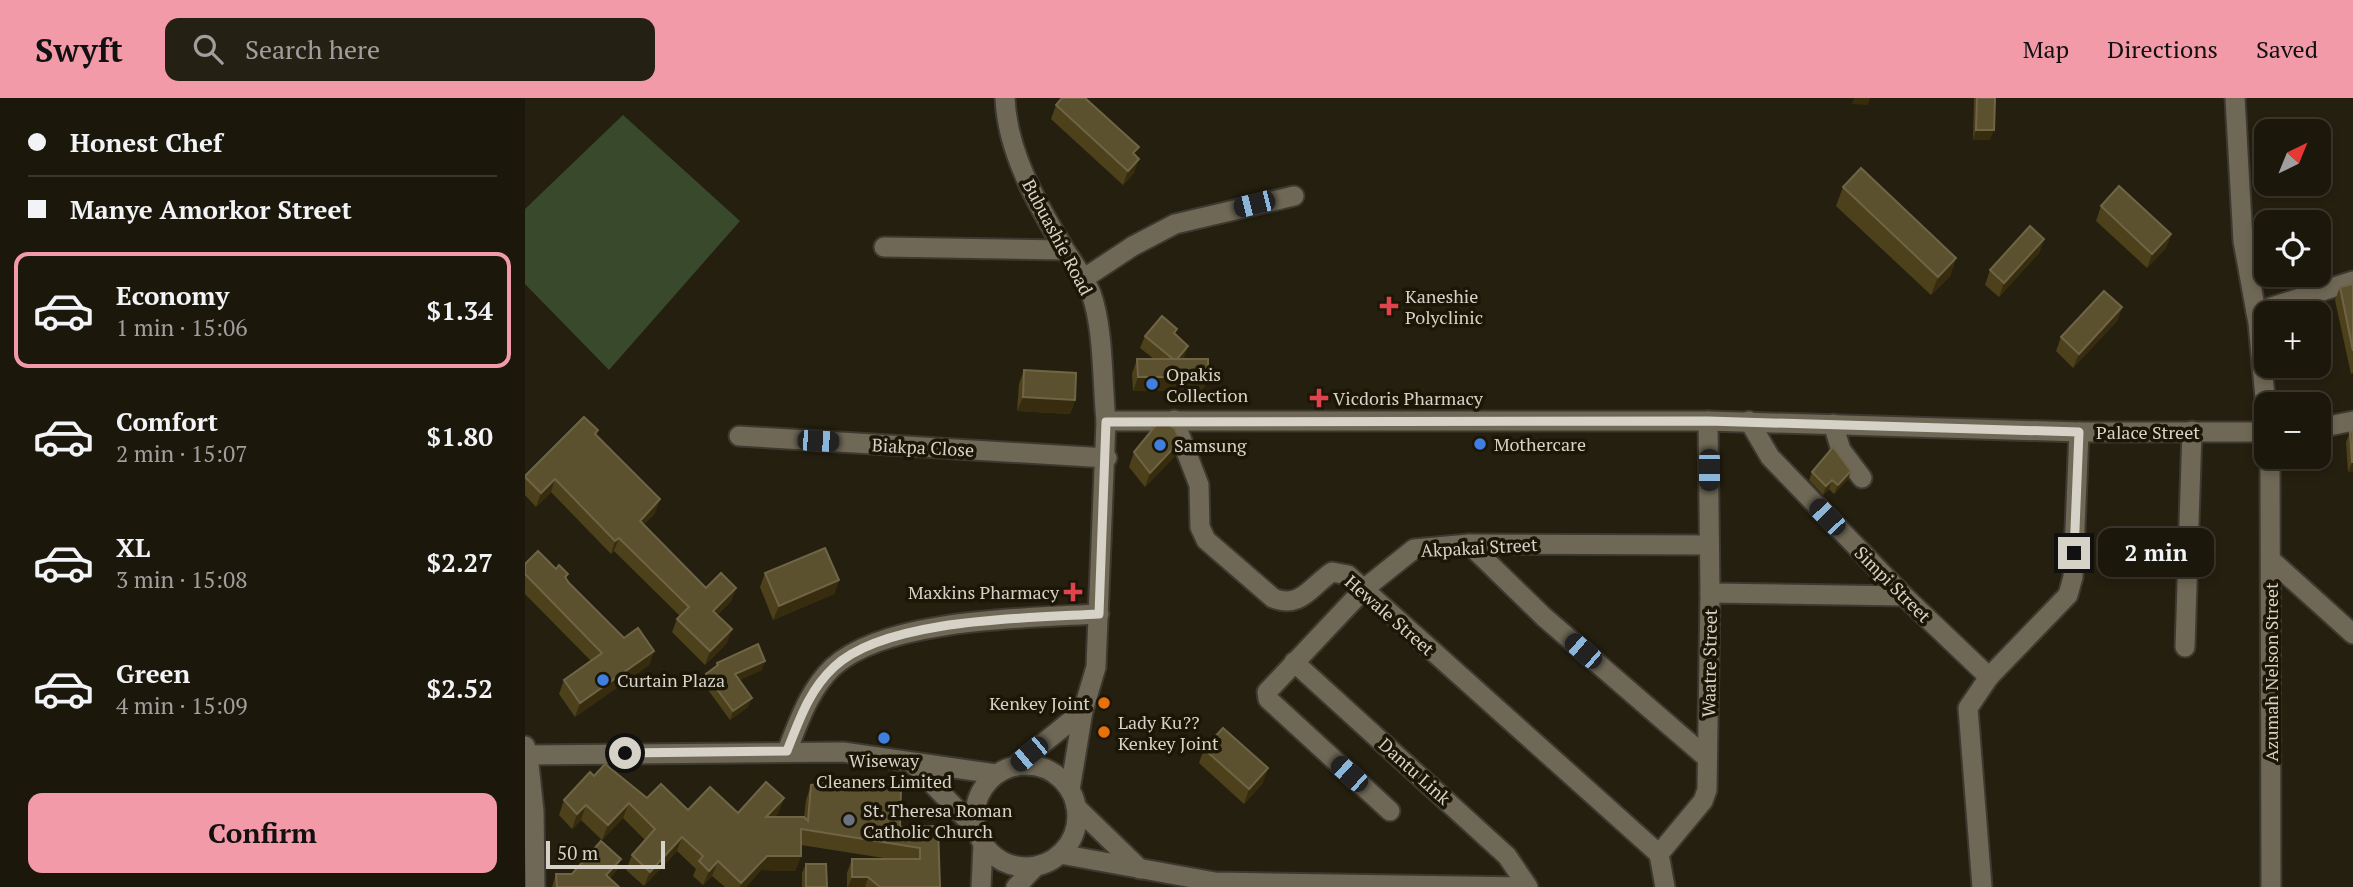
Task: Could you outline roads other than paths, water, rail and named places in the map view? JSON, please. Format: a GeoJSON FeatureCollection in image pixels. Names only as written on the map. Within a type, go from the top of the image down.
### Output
{"type":"FeatureCollection","features":[{"type":"Feature","properties":{"kind":"street","name":"Bubuashie Road"},"geometry":{"type":"LineString","coordinates":[[1005,98],[1005,113],[1018,160],[1064,250],[1083,279],[1095,310],[1106,422],[1107,458],[1096,667],[1083,711],[1073,798]]}},
{"type":"Feature","properties":{"kind":"street"},"geometry":{"type":"LineString","coordinates":[[2235,98],[2242,240],[2254,302]]}},
{"type":"Feature","properties":{"kind":"street"},"geometry":{"type":"LineString","coordinates":[[1083,279],[1133,246],[1175,224],[1294,196]]}},
{"type":"Feature","properties":{"kind":"street"},"geometry":{"type":"LineString","coordinates":[[884,247],[1064,250]]}},
{"type":"Feature","properties":{"kind":"street"},"geometry":{"type":"LineString","coordinates":[[2290,301],[2353,281]]}},
{"type":"Feature","properties":{"kind":"street","name":"Hewale Street"},"geometry":{"type":"LineString","coordinates":[[1174,421],[1199,485],[1200,527],[1206,540],[1273,598],[1286,603],[1298,601],[1332,572],[1348,575],[1659,854]]}},
{"type":"Feature","properties":{"kind":"street","name":"Waatre Street"},"geometry":{"type":"LineString","coordinates":[[1659,854],[1703,801],[1707,790],[1710,593],[1708,421]]}},
{"type":"Feature","properties":{"kind":"street","name":"Palace Street"},"geometry":{"type":"LineString","coordinates":[[1106,422],[1749,421],[2079,432],[2254,432]]}},
{"type":"Feature","properties":{"kind":"street","name":"Simpi Street"},"geometry":{"type":"LineString","coordinates":[[1749,421],[1770,457],[1904,596],[1989,677]]}},
{"type":"Feature","properties":{"kind":"street"},"geometry":{"type":"LineString","coordinates":[[2331,426],[2353,421]]}},
{"type":"Feature","properties":{"kind":"street"},"geometry":{"type":"LineString","coordinates":[[1833,424],[1841,450],[1862,478]]}},
{"type":"Feature","properties":{"kind":"street"},"geometry":{"type":"LineString","coordinates":[[2185,647],[2192,431]]}},
{"type":"Feature","properties":{"kind":"street"},"geometry":{"type":"LineString","coordinates":[[1982,887],[1968,716],[1970,702],[1989,677],[2069,595],[2073,578],[2079,432]]}},
{"type":"Feature","properties":{"kind":"street","name":"Biakpa Close"},"geometry":{"type":"LineString","coordinates":[[739,436],[1107,458]]}},
{"type":"Feature","properties":{"kind":"street","name":"Azumah Nelson Street"},"geometry":{"type":"LineString","coordinates":[[2270,469],[2271,887]]}},
{"type":"Feature","properties":{"kind":"street"},"geometry":{"type":"LineString","coordinates":[[1469,544],[1544,617],[1707,758]]}},
{"type":"Feature","properties":{"kind":"street","name":"Akpakai Street"},"geometry":{"type":"LineString","coordinates":[[1390,811],[1268,699],[1267,692],[1364,589],[1414,549],[1469,544],[1709,544]]}},
{"type":"Feature","properties":{"kind":"street"},"geometry":{"type":"LineString","coordinates":[[2271,560],[2353,634]]}},
{"type":"Feature","properties":{"kind":"street"},"geometry":{"type":"LineString","coordinates":[[1710,593],[1904,596]]}},
{"type":"Feature","properties":{"kind":"street"},"geometry":{"type":"LineString","coordinates":[[787,751],[807,701],[818,685],[847,657],[879,641],[996,620],[1099,614]]}},
{"type":"Feature","properties":{"kind":"street","name":"Dantu Link"},"geometry":{"type":"LineString","coordinates":[[1294,662],[1507,856],[1527,887]]}},
{"type":"Feature","properties":{"kind":"street"},"geometry":{"type":"LineString","coordinates":[[981,887],[978,798],[985,784],[996,774],[1016,766],[1083,711]]}},
{"type":"Feature","properties":{"kind":"street"},"geometry":{"type":"LineString","coordinates":[[535,887],[534,811],[526,752],[843,752],[996,774]]}},
{"type":"Feature","properties":{"kind":"street"},"geometry":{"type":"LineString","coordinates":[[913,764],[1006,863],[1036,866]]}},
{"type":"Feature","properties":{"kind":"street"},"geometry":{"type":"LineString","coordinates":[[1016,766],[1046,769],[1140,869]]}},
{"type":"Feature","properties":{"kind":"street"},"geometry":{"type":"LineString","coordinates":[[1016,887],[1036,866],[1060,855],[1071,841],[1076,824],[1073,798]]}},
{"type":"Feature","properties":{"kind":"street"},"geometry":{"type":"LineString","coordinates":[[1659,854],[1665,887]]}},
{"type":"Feature","properties":{"kind":"street"},"geometry":{"type":"LineString","coordinates":[[1060,855],[1215,882],[1527,887]]}},
{"type":"Feature","properties":{"kind":"place","name":"Kaneshie Polyclinic"},"geometry":{"type":"Point","coordinates":[1389,306]}},
{"type":"Feature","properties":{"kind":"place","name":"Opakis Collection"},"geometry":{"type":"Point","coordinates":[1152,384]}},
{"type":"Feature","properties":{"kind":"place","name":"Vicdoris Pharmacy"},"geometry":{"type":"Point","coordinates":[1319,398]}},
{"type":"Feature","properties":{"kind":"place","name":"Mothercare"},"geometry":{"type":"Point","coordinates":[1480,444]}},
{"type":"Feature","properties":{"kind":"place","name":"Samsung"},"geometry":{"type":"Point","coordinates":[1160,445]}},
{"type":"Feature","properties":{"kind":"place","name":"Maxkins Pharmacy"},"geometry":{"type":"Point","coordinates":[1073,592]}},
{"type":"Feature","properties":{"kind":"place","name":"Curtain Plaza"},"geometry":{"type":"Point","coordinates":[603,680]}},
{"type":"Feature","properties":{"kind":"place","name":"Kenkey Joint"},"geometry":{"type":"Point","coordinates":[1104,703]}},
{"type":"Feature","properties":{"kind":"place","name":"Lady Ku?? Kenkey Joint"},"geometry":{"type":"Point","coordinates":[1104,732]}},
{"type":"Feature","properties":{"kind":"place","name":"Wiseway Cleaners Limited"},"geometry":{"type":"Point","coordinates":[884,738]}},
{"type":"Feature","properties":{"kind":"place","name":"St. Theresa Roman Catholic Church"},"geometry":{"type":"Point","coordinates":[849,820]}}]}
